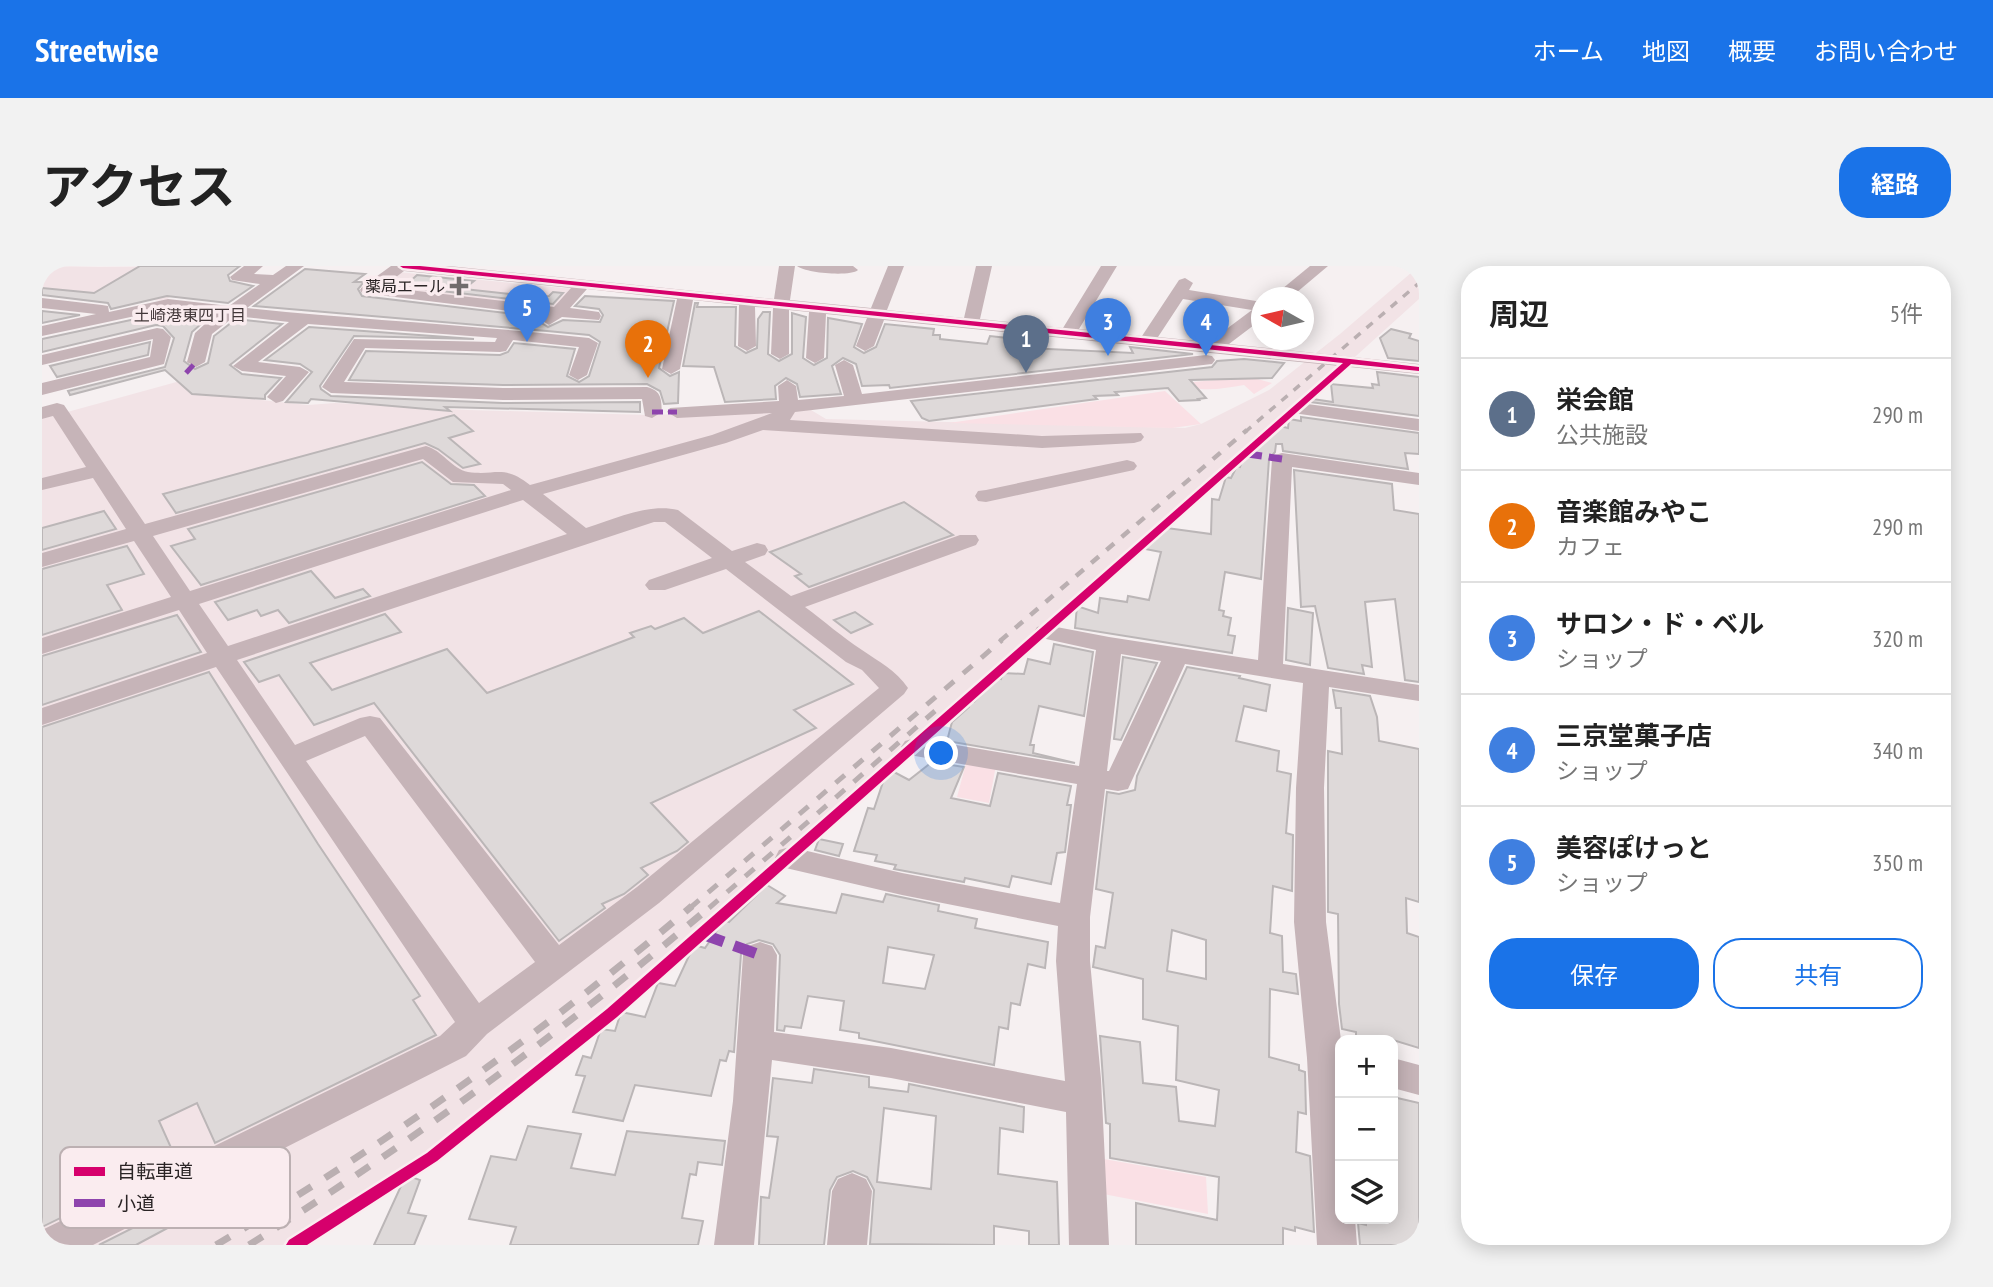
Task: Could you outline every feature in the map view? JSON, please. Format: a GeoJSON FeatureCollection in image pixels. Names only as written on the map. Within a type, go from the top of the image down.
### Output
{"type":"FeatureCollection","features":[{"type":"Feature","properties":{"kind":"street"},"geometry":{"type":"LineString","coordinates":[[255,266],[239,277],[276,280]]}},
{"type":"Feature","properties":{"kind":"street"},"geometry":{"type":"LineString","coordinates":[[196,362],[201,353],[204,333],[296,266]]}},
{"type":"Feature","properties":{"kind":"street"},"geometry":{"type":"LineString","coordinates":[[593,316],[368,290],[402,266],[459,269],[583,284],[647,284],[685,294],[1419,369]]}},
{"type":"Feature","properties":{"kind":"street"},"geometry":{"type":"LineString","coordinates":[[780,354],[781,304],[787,266]]}},
{"type":"Feature","properties":{"kind":"street"},"geometry":{"type":"LineString","coordinates":[[806,266],[850,270]]}},
{"type":"Feature","properties":{"kind":"street"},"geometry":{"type":"LineString","coordinates":[[865,346],[896,266]]}},
{"type":"Feature","properties":{"kind":"street"},"geometry":{"type":"LineString","coordinates":[[971,323],[984,266]]}},
{"type":"Feature","properties":{"kind":"street"},"geometry":{"type":"LineString","coordinates":[[1068,333],[1109,266]]}},
{"type":"Feature","properties":{"kind":"street"},"geometry":{"type":"LineString","coordinates":[[1293,287],[1321,266]]}},
{"type":"Feature","properties":{"kind":"street"},"geometry":{"type":"LineString","coordinates":[[539,337],[547,322],[583,284]]}},
{"type":"Feature","properties":{"kind":"street"},"geometry":{"type":"LineString","coordinates":[[1147,341],[1181,288],[1251,306]]}},
{"type":"Feature","properties":{"kind":"street"},"geometry":{"type":"LineString","coordinates":[[671,369],[685,294]]}},
{"type":"Feature","properties":{"kind":"street"},"geometry":{"type":"LineString","coordinates":[[747,300],[747,346]]}},
{"type":"Feature","properties":{"kind":"street"},"geometry":{"type":"LineString","coordinates":[[42,303],[123,313]]}},
{"type":"Feature","properties":{"kind":"street"},"geometry":{"type":"LineString","coordinates":[[42,331],[168,304],[371,327],[458,328],[504,340]]}},
{"type":"Feature","properties":{"kind":"street"},"geometry":{"type":"LineString","coordinates":[[815,358],[818,308]]}},
{"type":"Feature","properties":{"kind":"street"},"geometry":{"type":"LineString","coordinates":[[1213,348],[1251,318]]}},
{"type":"Feature","properties":{"kind":"street"},"geometry":{"type":"LineString","coordinates":[[242,366],[304,319]]}},
{"type":"Feature","properties":{"kind":"street"},"geometry":{"type":"LineString","coordinates":[[42,360],[157,333],[162,337],[158,359]]}},
{"type":"Feature","properties":{"kind":"street"},"geometry":{"type":"LineString","coordinates":[[578,375],[589,343],[539,337],[423,345],[360,343],[331,387],[477,393],[648,393],[651,395],[652,412]]}},
{"type":"Feature","properties":{"kind":"street"},"geometry":{"type":"LineString","coordinates":[[477,393],[504,340]]}},
{"type":"Feature","properties":{"kind":"street"},"geometry":{"type":"LineString","coordinates":[[395,390],[423,345]]}},
{"type":"Feature","properties":{"kind":"street"},"geometry":{"type":"LineString","coordinates":[[677,412],[788,408],[1162,364],[1272,354]]}},
{"type":"Feature","properties":{"kind":"street"},"geometry":{"type":"LineString","coordinates":[[276,397],[300,372],[158,359],[47,404],[99,470],[289,758],[475,1024]]}},
{"type":"Feature","properties":{"kind":"street"},"geometry":{"type":"LineString","coordinates":[[844,365],[855,401]]}},
{"type":"Feature","properties":{"kind":"street"},"geometry":{"type":"LineString","coordinates":[[42,646],[528,492],[719,439],[785,415],[788,408],[787,386]]}},
{"type":"Feature","properties":{"kind":"street"},"geometry":{"type":"LineString","coordinates":[[1300,409],[1419,425]]}},
{"type":"Feature","properties":{"kind":"street"},"geometry":{"type":"LineString","coordinates":[[757,424],[1042,442],[1134,437]]}},
{"type":"Feature","properties":{"kind":"street"},"geometry":{"type":"LineString","coordinates":[[42,560],[426,452],[460,478],[508,478],[583,536]]}},
{"type":"Feature","properties":{"kind":"street"},"geometry":{"type":"LineString","coordinates":[[1270,672],[1282,459],[1419,479]]}},
{"type":"Feature","properties":{"kind":"street"},"geometry":{"type":"LineString","coordinates":[[986,496],[1127,466]]}},
{"type":"Feature","properties":{"kind":"street"},"geometry":{"type":"LineString","coordinates":[[42,484],[99,470]]}},
{"type":"Feature","properties":{"kind":"street"},"geometry":{"type":"LineString","coordinates":[[42,717],[583,536],[653,515],[665,514],[687,527],[855,657],[871,665],[895,688],[648,895],[475,1024],[453,1046],[250,1147]]}},
{"type":"Feature","properties":{"kind":"street"},"geometry":{"type":"LineString","coordinates":[[788,605],[968,540]]}},
{"type":"Feature","properties":{"kind":"street"},"geometry":{"type":"LineString","coordinates":[[657,585],[757,550]]}},
{"type":"Feature","properties":{"kind":"street"},"geometry":{"type":"LineString","coordinates":[[1046,632],[1109,646],[1419,694]]}},
{"type":"Feature","properties":{"kind":"street"},"geometry":{"type":"LineString","coordinates":[[1089,1245],[1083,1100],[1073,961],[1074,917],[1109,646]]}},
{"type":"Feature","properties":{"kind":"street"},"geometry":{"type":"LineString","coordinates":[[915,747],[1118,782],[1176,657]]}},
{"type":"Feature","properties":{"kind":"street"},"geometry":{"type":"LineString","coordinates":[[1316,678],[1310,789],[1310,922],[1333,1059],[1337,1245]]}},
{"type":"Feature","properties":{"kind":"street"},"geometry":{"type":"LineString","coordinates":[[289,758],[370,724],[556,965]]}},
{"type":"Feature","properties":{"kind":"street"},"geometry":{"type":"LineString","coordinates":[[790,858],[902,884],[1074,917]]}},
{"type":"Feature","properties":{"kind":"street"},"geometry":{"type":"LineString","coordinates":[[734,1245],[750,1137],[758,1044],[760,955]]}},
{"type":"Feature","properties":{"kind":"street"},"geometry":{"type":"LineString","coordinates":[[758,1044],[891,1063],[1083,1100]]}},
{"type":"Feature","properties":{"kind":"street"},"geometry":{"type":"LineString","coordinates":[[1398,1074],[1419,1080]]}},
{"type":"Feature","properties":{"kind":"street"},"geometry":{"type":"LineString","coordinates":[[847,1245],[852,1191]]}},
{"type":"Feature","properties":{"kind":"street"},"geometry":{"type":"LineString","coordinates":[[53,1245],[87,1228]]}},
{"type":"Feature","properties":{"kind":"shaded area"},"geometry":{"type":"Polygon","coordinates":[[[47,266],[220,266],[164,301],[42,288],[42,269],[47,266]]]}},
{"type":"Feature","properties":{"kind":"shaded area"},"geometry":{"type":"Polygon","coordinates":[[[1419,266],[1419,299],[1304,403],[585,1032],[430,1152],[284,1245],[42,1245],[42,419],[191,378],[232,397],[308,405],[335,403],[648,415],[811,410],[826,419],[1185,428],[1201,424],[1269,390],[1419,266]]]}},
{"type":"Feature","properties":{"kind":"shaded area"},"geometry":{"type":"Polygon","coordinates":[[[398,272],[574,289],[557,308],[376,289],[398,272]]]}},
{"type":"Feature","properties":{"kind":"shaded area"},"geometry":{"type":"Polygon","coordinates":[[[1250,377],[1272,383],[1254,394],[1244,385],[1204,389],[1182,383],[1250,377]]]}},
{"type":"Feature","properties":{"kind":"shaded area"},"geometry":{"type":"Polygon","coordinates":[[[1165,391],[1201,424],[1172,428],[949,423],[1165,391]]]}},
{"type":"Feature","properties":{"kind":"shaded area"},"geometry":{"type":"Polygon","coordinates":[[[967,760],[996,765],[989,803],[957,797],[967,760]]]}},
{"type":"Feature","properties":{"kind":"shaded area"},"geometry":{"type":"Polygon","coordinates":[[[1098,1158],[1206,1177],[1208,1214],[1098,1193],[1098,1158]]]}},
{"type":"Feature","properties":{"kind":"building"},"geometry":{"type":"Polygon","coordinates":[[[140,266],[240,266],[228,275],[230,281],[253,286],[228,303],[167,296],[111,309],[108,303],[42,295],[42,288],[94,293],[140,266]]]}},
{"type":"Feature","properties":{"kind":"building"},"geometry":{"type":"Polygon","coordinates":[[[305,269],[365,274],[354,282],[364,282],[358,289],[362,296],[540,317],[540,322],[548,327],[563,320],[600,322],[603,315],[599,309],[575,306],[585,296],[674,301],[659,368],[670,376],[679,372],[678,403],[664,404],[660,391],[647,384],[503,385],[349,380],[366,351],[500,355],[508,352],[514,343],[575,349],[567,376],[579,382],[589,376],[600,342],[589,335],[254,306],[305,269]]]}},
{"type":"Feature","properties":{"kind":"building"},"geometry":{"type":"Polygon","coordinates":[[[417,275],[474,281],[464,289],[539,297],[549,296],[553,292],[563,293],[553,304],[404,287],[417,275]]]}},
{"type":"Feature","properties":{"kind":"building"},"geometry":{"type":"Polygon","coordinates":[[[695,303],[698,303],[697,307],[736,307],[735,346],[746,353],[757,348],[758,319],[763,312],[770,312],[768,354],[779,361],[792,354],[792,313],[806,317],[803,358],[814,365],[827,358],[828,318],[862,324],[854,347],[864,353],[876,347],[885,324],[934,329],[933,335],[940,335],[940,339],[987,344],[990,336],[1007,338],[1006,347],[1133,353],[1130,347],[1193,354],[890,388],[889,385],[862,386],[856,364],[843,358],[832,366],[841,394],[800,397],[797,384],[786,378],[775,386],[776,399],[725,402],[714,367],[683,366],[695,303]]]}},
{"type":"Feature","properties":{"kind":"building"},"geometry":{"type":"Polygon","coordinates":[[[42,311],[80,315],[42,323],[42,311]]]}},
{"type":"Feature","properties":{"kind":"building"},"geometry":{"type":"Polygon","coordinates":[[[168,312],[210,316],[192,332],[184,361],[195,369],[208,363],[214,336],[236,319],[282,324],[230,365],[242,374],[281,378],[265,395],[265,399],[192,394],[165,370],[70,395],[68,391],[165,367],[174,338],[163,326],[156,325],[42,352],[42,339],[168,312]]]}},
{"type":"Feature","properties":{"kind":"building"},"geometry":{"type":"Polygon","coordinates":[[[309,327],[474,339],[354,336],[320,386],[331,396],[503,403],[640,402],[640,412],[445,407],[450,411],[311,399],[308,403],[286,402],[312,372],[300,364],[265,360],[309,327]]]}},
{"type":"Feature","properties":{"kind":"building"},"geometry":{"type":"Polygon","coordinates":[[[1391,329],[1411,334],[1409,338],[1419,341],[1419,361],[1388,358],[1380,338],[1391,329]]]}},
{"type":"Feature","properties":{"kind":"building"},"geometry":{"type":"Polygon","coordinates":[[[150,342],[148,355],[57,377],[50,366],[150,342]]]}},
{"type":"Feature","properties":{"kind":"building"},"geometry":{"type":"Polygon","coordinates":[[[1244,359],[1284,363],[1272,378],[1190,380],[1206,398],[1199,400],[1179,401],[1168,388],[1115,392],[1118,395],[1094,396],[1097,399],[929,421],[922,418],[911,401],[1212,367],[1217,361],[1244,359]]]}},
{"type":"Feature","properties":{"kind":"building"},"geometry":{"type":"Polygon","coordinates":[[[1377,372],[1419,377],[1419,416],[1310,402],[1313,399],[1333,402],[1331,384],[1373,388],[1372,384],[1379,385],[1377,372]]]}},
{"type":"Feature","properties":{"kind":"building"},"geometry":{"type":"Polygon","coordinates":[[[454,415],[473,431],[449,438],[480,464],[463,468],[438,449],[425,443],[176,513],[163,494],[454,415]]]}},
{"type":"Feature","properties":{"kind":"building"},"geometry":{"type":"Polygon","coordinates":[[[1301,417],[1419,433],[1419,454],[1405,453],[1408,469],[1283,451],[1282,444],[1276,444],[1275,452],[1269,459],[1261,579],[1225,572],[1219,610],[1224,611],[1223,616],[1231,618],[1228,635],[1235,636],[1232,653],[1075,628],[1077,606],[1098,613],[1100,598],[1127,602],[1128,596],[1149,600],[1161,552],[1140,548],[1167,528],[1211,534],[1212,499],[1219,500],[1226,477],[1231,478],[1237,466],[1240,467],[1242,461],[1280,426],[1288,428],[1289,419],[1301,421],[1301,417]]]}},
{"type":"Feature","properties":{"kind":"building"},"geometry":{"type":"Polygon","coordinates":[[[422,462],[451,484],[474,485],[485,496],[201,585],[171,546],[195,539],[188,529],[422,462]]]}},
{"type":"Feature","properties":{"kind":"building"},"geometry":{"type":"Polygon","coordinates":[[[1294,470],[1392,484],[1394,510],[1419,514],[1419,682],[1405,680],[1395,599],[1365,602],[1372,667],[1362,665],[1364,674],[1328,668],[1315,606],[1301,607],[1294,470]]]}},
{"type":"Feature","properties":{"kind":"building"},"geometry":{"type":"Polygon","coordinates":[[[904,502],[953,535],[809,587],[795,576],[801,574],[770,552],[904,502]]]}},
{"type":"Feature","properties":{"kind":"building"},"geometry":{"type":"Polygon","coordinates":[[[104,511],[116,529],[42,550],[42,528],[104,511]]]}},
{"type":"Feature","properties":{"kind":"building"},"geometry":{"type":"Polygon","coordinates":[[[127,546],[144,574],[107,585],[122,610],[42,635],[42,569],[127,546]]]}},
{"type":"Feature","properties":{"kind":"building"},"geometry":{"type":"Polygon","coordinates":[[[311,571],[335,598],[363,589],[370,596],[289,623],[278,610],[261,616],[257,610],[228,620],[215,602],[311,571]]]}},
{"type":"Feature","properties":{"kind":"building"},"geometry":{"type":"Polygon","coordinates":[[[1288,608],[1313,613],[1310,665],[1286,660],[1288,608]]]}},
{"type":"Feature","properties":{"kind":"building"},"geometry":{"type":"Polygon","coordinates":[[[759,611],[853,684],[794,710],[816,728],[651,803],[688,842],[677,851],[641,868],[648,875],[624,894],[602,904],[605,908],[559,941],[374,703],[314,725],[279,675],[259,682],[244,662],[385,614],[401,632],[310,663],[332,690],[447,649],[487,693],[634,637],[630,633],[651,626],[655,629],[684,618],[703,633],[759,611]]]}},
{"type":"Feature","properties":{"kind":"building"},"geometry":{"type":"Polygon","coordinates":[[[855,612],[872,624],[851,633],[834,620],[855,612]]]}},
{"type":"Feature","properties":{"kind":"building"},"geometry":{"type":"Polygon","coordinates":[[[177,615],[201,652],[42,705],[42,656],[177,615]]]}},
{"type":"Feature","properties":{"kind":"building"},"geometry":{"type":"Polygon","coordinates":[[[1054,644],[1093,652],[1084,716],[1039,706],[1030,745],[1034,745],[1033,753],[1075,763],[947,741],[952,722],[969,707],[970,701],[974,702],[998,678],[1001,679],[1003,673],[1024,674],[1028,659],[1050,664],[1054,644]]]}},
{"type":"Feature","properties":{"kind":"building"},"geometry":{"type":"Polygon","coordinates":[[[1123,657],[1157,663],[1121,740],[1114,739],[1123,657]]]}},
{"type":"Feature","properties":{"kind":"building"},"geometry":{"type":"Polygon","coordinates":[[[1187,667],[1240,676],[1239,678],[1270,685],[1266,711],[1244,706],[1236,741],[1279,751],[1277,771],[1291,774],[1286,833],[1293,835],[1292,891],[1273,886],[1270,933],[1282,936],[1283,972],[1296,974],[1298,994],[1270,989],[1269,1057],[1299,1065],[1299,1070],[1305,1072],[1306,1114],[1298,1112],[1296,1152],[1310,1156],[1314,1232],[1295,1227],[1295,1231],[1283,1228],[1283,1245],[1136,1245],[1136,1203],[1217,1220],[1219,1177],[1110,1158],[1110,1124],[1106,1123],[1100,1036],[1140,1042],[1143,1083],[1176,1087],[1179,1121],[1215,1126],[1219,1090],[1176,1080],[1178,1026],[1143,1019],[1143,979],[1093,967],[1096,946],[1105,948],[1113,893],[1096,889],[1107,792],[1119,794],[1135,790],[1137,776],[1187,667]],[[1172,930],[1167,971],[1206,979],[1206,940],[1172,930]]]}},
{"type":"Feature","properties":{"kind":"building"},"geometry":{"type":"Polygon","coordinates":[[[209,672],[318,844],[420,996],[413,1000],[436,1035],[215,1143],[197,1103],[159,1121],[171,1147],[60,1147],[60,1218],[42,1227],[42,727],[209,672]]]}},
{"type":"Feature","properties":{"kind":"building"},"geometry":{"type":"Polygon","coordinates":[[[1333,690],[1370,696],[1377,717],[1379,741],[1419,749],[1419,902],[1406,898],[1407,933],[1419,937],[1419,1048],[1398,1042],[1398,1035],[1356,1035],[1356,1032],[1342,1029],[1339,1004],[1338,914],[1328,912],[1328,751],[1342,754],[1341,708],[1336,708],[1333,690]]]}},
{"type":"Feature","properties":{"kind":"building"},"geometry":{"type":"Polygon","coordinates":[[[932,762],[964,767],[951,798],[990,806],[998,773],[1071,786],[1067,805],[1071,805],[1065,852],[1057,853],[1051,884],[1012,876],[1009,887],[965,878],[964,882],[894,869],[896,865],[875,861],[877,855],[854,851],[868,808],[874,809],[884,779],[894,772],[909,780],[932,762]]]}},
{"type":"Feature","properties":{"kind":"building"},"geometry":{"type":"Polygon","coordinates":[[[819,839],[843,844],[839,856],[815,850],[819,839]]]}},
{"type":"Feature","properties":{"kind":"building"},"geometry":{"type":"Polygon","coordinates":[[[767,885],[785,896],[777,903],[836,913],[842,894],[883,902],[886,894],[939,905],[938,911],[977,919],[975,928],[1048,942],[1045,968],[1028,964],[1020,1005],[1011,1003],[1008,1029],[999,1027],[994,1065],[859,1038],[859,1033],[840,1030],[844,1001],[808,996],[801,1028],[785,1026],[784,1031],[777,1030],[780,955],[773,944],[759,940],[747,944],[741,954],[734,1052],[729,1051],[726,1061],[720,1060],[711,1096],[635,1085],[623,1121],[573,1112],[585,1076],[576,1075],[583,1056],[591,1058],[601,1029],[615,1031],[621,1012],[645,1017],[658,983],[675,986],[694,945],[705,948],[724,920],[729,922],[767,885]],[[888,947],[883,983],[925,989],[934,955],[888,947]]]}},
{"type":"Feature","properties":{"kind":"building"},"geometry":{"type":"Polygon","coordinates":[[[814,1069],[869,1077],[869,1087],[908,1092],[909,1084],[1024,1107],[1023,1132],[1000,1128],[998,1174],[1057,1182],[1059,1245],[1029,1245],[1029,1231],[994,1226],[994,1245],[870,1244],[874,1190],[867,1177],[853,1171],[837,1177],[830,1190],[824,1245],[759,1245],[761,1197],[769,1198],[778,1137],[767,1136],[773,1078],[812,1083],[814,1069]],[[884,1108],[877,1182],[931,1189],[936,1116],[884,1108]]]}},
{"type":"Feature","properties":{"kind":"building"},"geometry":{"type":"Polygon","coordinates":[[[1398,1098],[1419,1103],[1419,1245],[1360,1245],[1358,1224],[1398,1224],[1398,1098]]]}},
{"type":"Feature","properties":{"kind":"building"},"geometry":{"type":"Polygon","coordinates":[[[528,1126],[581,1134],[571,1168],[615,1175],[627,1131],[725,1141],[722,1165],[698,1162],[696,1175],[690,1174],[682,1218],[703,1221],[698,1245],[510,1245],[516,1227],[469,1219],[491,1156],[516,1160],[528,1126]]]}},
{"type":"Feature","properties":{"kind":"building"},"geometry":{"type":"Polygon","coordinates":[[[406,1175],[420,1180],[408,1213],[426,1216],[414,1245],[374,1245],[406,1175]]]}},
{"type":"Feature","properties":{"kind":"building"},"geometry":{"type":"Polygon","coordinates":[[[133,1228],[168,1228],[136,1245],[99,1245],[133,1228]]]}},
{"type":"Feature","properties":{"kind":"railway"},"geometry":{"type":"LineString","coordinates":[[1245,432],[1419,283]]}},
{"type":"Feature","properties":{"kind":"railway"},"geometry":{"type":"LineString","coordinates":[[1000,641],[1247,430]]}},
{"type":"Feature","properties":{"kind":"railway"},"geometry":{"type":"LineString","coordinates":[[690,908],[1002,640]]}},
{"type":"Feature","properties":{"kind":"railway"},"geometry":{"type":"LineString","coordinates":[[709,908],[935,711]]}},
{"type":"Feature","properties":{"kind":"railway"},"geometry":{"type":"LineString","coordinates":[[290,1200],[462,1086],[579,998],[692,906]]}},
{"type":"Feature","properties":{"kind":"railway"},"geometry":{"type":"LineString","coordinates":[[290,1218],[486,1084],[600,997],[711,906]]}},
{"type":"Feature","properties":{"kind":"railway"},"geometry":{"type":"LineString","coordinates":[[216,1245],[244,1228]]}},
{"type":"Feature","properties":{"kind":"railway"},"geometry":{"type":"LineString","coordinates":[[249,1245],[275,1228]]}},
{"type":"Feature","properties":{"kind":"marked path"},"geometry":{"type":"LineString","coordinates":[[186,373],[196,362]]}},
{"type":"Feature","properties":{"kind":"marked path"},"geometry":{"type":"LineString","coordinates":[[652,412],[677,412]]}},
{"type":"Feature","properties":{"kind":"marked path"},"geometry":{"type":"LineString","coordinates":[[1248,454],[1282,459]]}},
{"type":"Feature","properties":{"kind":"marked path"},"geometry":{"type":"LineString","coordinates":[[702,934],[760,955]]}},
{"type":"Feature","properties":{"kind":"cycle path"},"geometry":{"type":"LineString","coordinates":[[403,266],[1419,369]]}},
{"type":"Feature","properties":{"kind":"cycle path"},"geometry":{"type":"LineString","coordinates":[[294,1245],[432,1157],[612,1013],[1350,361]]}},
{"type":"Feature","properties":{"kind":"place","name":"薬局エール"},"geometry":{"type":"Point","coordinates":[459,286]}},
{"type":"Feature","properties":{"kind":"place","name":"美容ぽけっと"},"geometry":{"type":"Point","coordinates":[527,342]}},
{"type":"Feature","properties":{"kind":"place","name":"サロン・ド・ベル"},"geometry":{"type":"Point","coordinates":[1108,356]}},
{"type":"Feature","properties":{"kind":"place","name":"三京堂菓子店"},"geometry":{"type":"Point","coordinates":[1206,356]}},
{"type":"Feature","properties":{"kind":"place","name":"栄会館"},"geometry":{"type":"Point","coordinates":[1026,373]}},
{"type":"Feature","properties":{"kind":"place","name":"音楽館みやこ"},"geometry":{"type":"Point","coordinates":[648,378]}},
{"type":"Feature","properties":{"kind":"district","name":"土崎港東四丁目"},"geometry":{"type":"Point","coordinates":[190,315]}}]}
